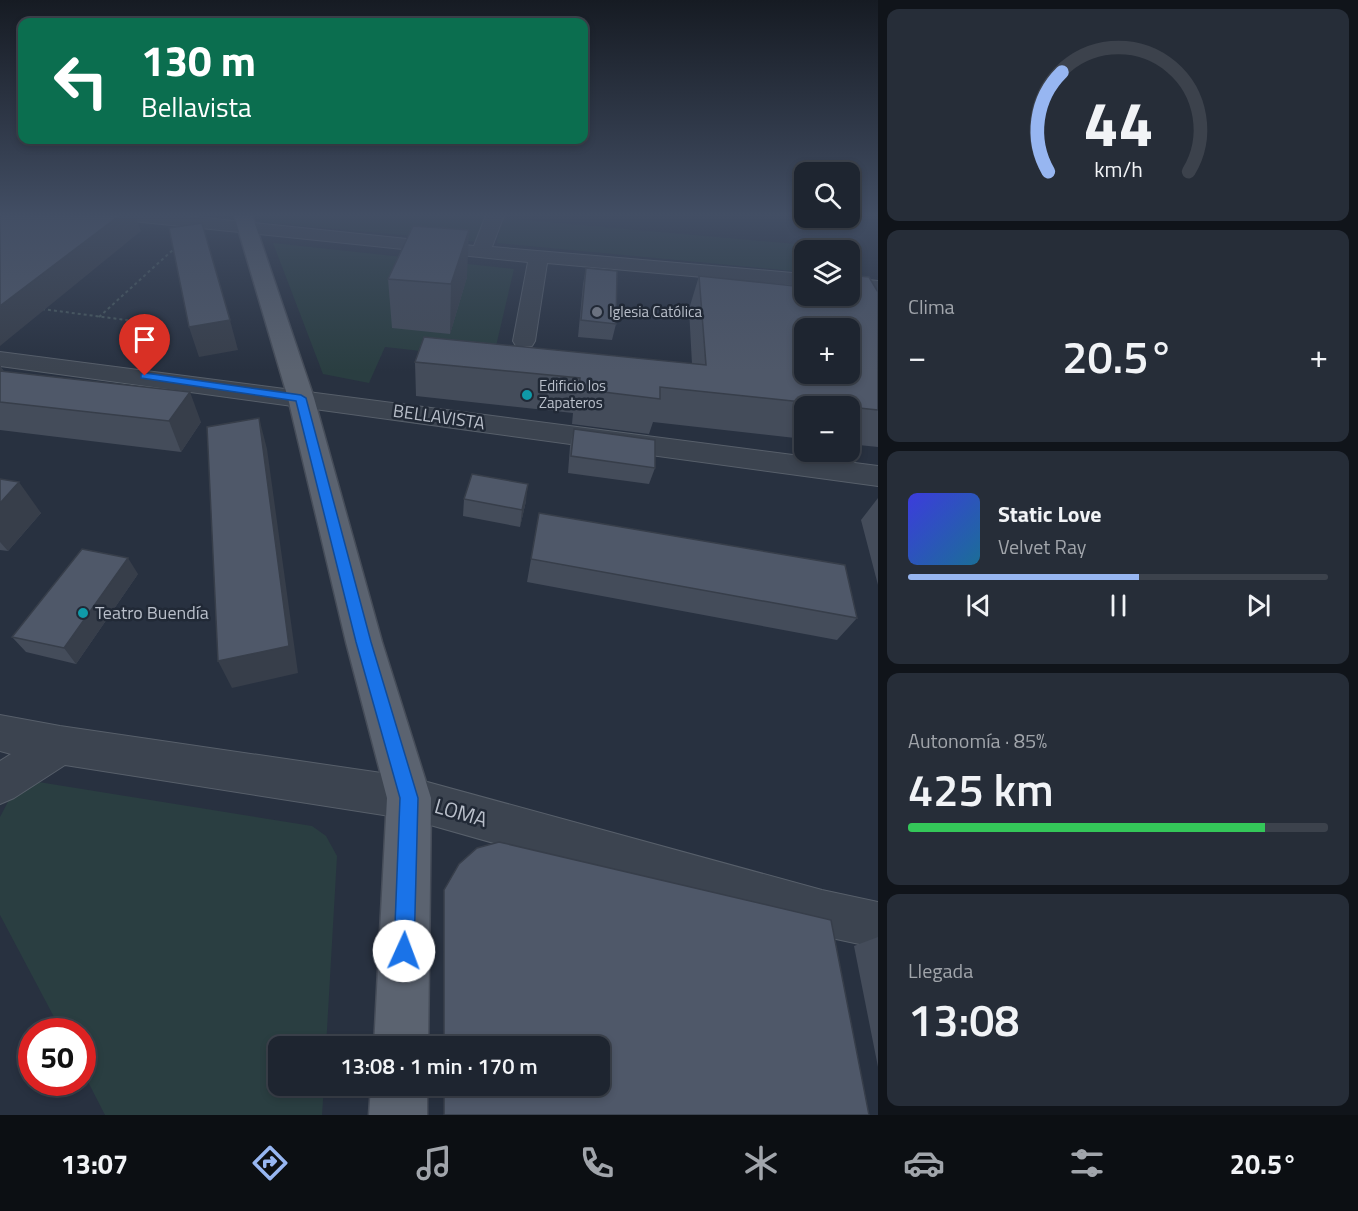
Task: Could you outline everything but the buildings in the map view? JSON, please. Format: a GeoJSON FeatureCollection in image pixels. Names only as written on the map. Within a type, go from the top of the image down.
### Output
{"type":"FeatureCollection","features":[{"type":"Feature","properties":{"kind":"main road"},"geometry":{"type":"LineString","coordinates":[[259,267],[301,398],[364,642],[409,798],[401,1036]]}},
{"type":"Feature","properties":{"kind":"main road"},"geometry":{"type":"LineString","coordinates":[[398,1115],[399,1096]]}},
{"type":"Feature","properties":{"kind":"street"},"geometry":{"type":"LineString","coordinates":[[524,341],[536,267]]}},
{"type":"Feature","properties":{"kind":"street"},"geometry":{"type":"LineString","coordinates":[[654,267],[794,279]]}},
{"type":"Feature","properties":{"kind":"street"},"geometry":{"type":"LineString","coordinates":[[860,285],[878,287]]}},
{"type":"Feature","properties":{"kind":"street","name":"BELLAVISTA"},"geometry":{"type":"LineString","coordinates":[[0,359],[123,373],[878,476]]}},
{"type":"Feature","properties":{"kind":"street","name":"LOMA"},"geometry":{"type":"LineString","coordinates":[[0,733],[60,745],[409,798],[826,936],[878,926]]}},
{"type":"Feature","properties":{"kind":"street"},"geometry":{"type":"LineString","coordinates":[[0,784],[60,745]]}},
{"type":"Feature","properties":{"kind":"path"},"geometry":{"type":"LineString","coordinates":[[99,317],[154,267]]}},
{"type":"Feature","properties":{"kind":"path"},"geometry":{"type":"LineString","coordinates":[[33,308],[160,325],[123,373]]}},
{"type":"Feature","properties":{"kind":"green space"},"geometry":{"type":"Polygon","coordinates":[[[282,267],[496,267],[514,269],[493,359],[385,347],[369,383],[323,374],[282,267]]]}},
{"type":"Feature","properties":{"kind":"green space"},"geometry":{"type":"Polygon","coordinates":[[[751,267],[794,267],[794,271],[751,267]]]}},
{"type":"Feature","properties":{"kind":"green space"},"geometry":{"type":"Polygon","coordinates":[[[20,779],[312,826],[326,836],[337,856],[327,1036],[268,1036],[268,1096],[323,1096],[322,1115],[105,1115],[95,1096],[96,1018],[55,1018],[0,915],[0,817],[20,779]]]}},
{"type":"Feature","properties":{"kind":"place","name":"Iglesia Católica"},"geometry":{"type":"Point","coordinates":[597,312]}},
{"type":"Feature","properties":{"kind":"place","name":"Edificio los Zapateros"},"geometry":{"type":"Point","coordinates":[527,395]}},
{"type":"Feature","properties":{"kind":"place","name":"Teatro Buendía"},"geometry":{"type":"Point","coordinates":[83,613]}},
{"type":"Feature","properties":{"kind":"route"},"geometry":{"type":"LineString","coordinates":[[145,376],[301,398],[364,642],[409,798],[404,951]]}}]}
